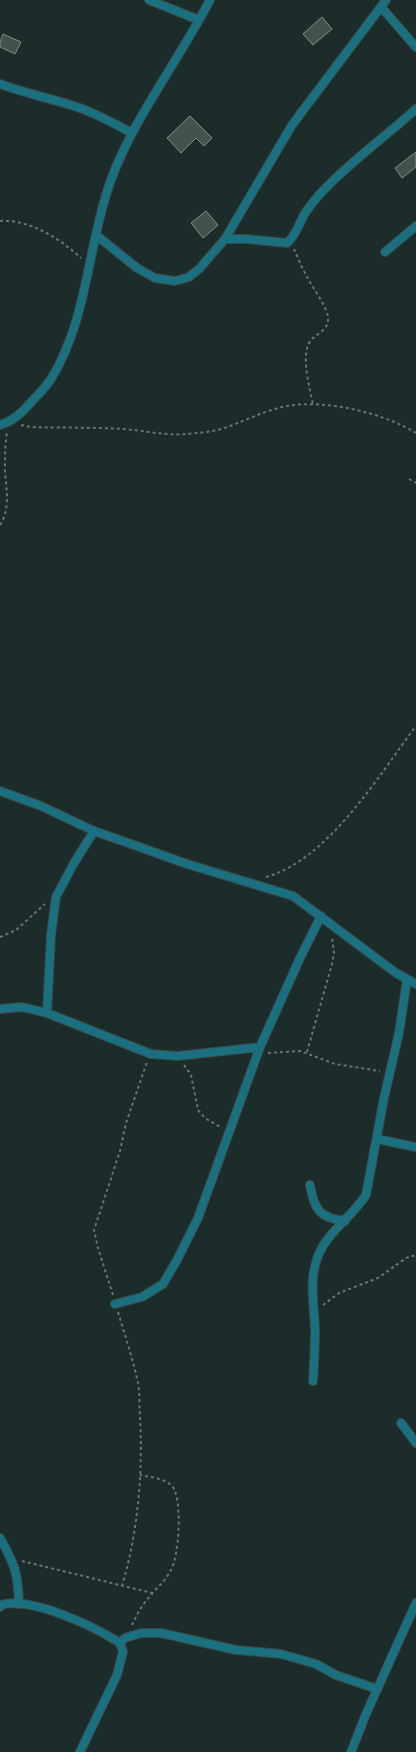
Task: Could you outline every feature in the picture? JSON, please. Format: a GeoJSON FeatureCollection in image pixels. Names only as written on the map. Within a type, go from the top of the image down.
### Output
{"type":"FeatureCollection","features":[{"type":"Feature","properties":{"kind":"street"},"geometry":{"type":"LineString","coordinates":[[149,0],[200,20]]}},
{"type":"Feature","properties":{"kind":"street"},"geometry":{"type":"LineString","coordinates":[[7,423],[31,403],[50,381],[64,356],[90,266],[96,235],[112,177],[132,133],[200,20],[210,0]]}},
{"type":"Feature","properties":{"kind":"street"},"geometry":{"type":"LineString","coordinates":[[96,235],[137,268],[155,278],[175,281],[189,277],[199,269],[225,239],[292,125],[386,0]]}},
{"type":"Feature","properties":{"kind":"street"},"geometry":{"type":"LineString","coordinates":[[381,7],[416,47]]}},
{"type":"Feature","properties":{"kind":"street"},"geometry":{"type":"LineString","coordinates":[[0,84],[24,93],[74,106],[97,115],[132,133]]}},
{"type":"Feature","properties":{"kind":"street"},"geometry":{"type":"LineString","coordinates":[[225,239],[247,239],[287,243],[291,240],[305,214],[318,196],[336,178],[392,132],[416,109]]}},
{"type":"Feature","properties":{"kind":"street"},"geometry":{"type":"LineString","coordinates":[[385,252],[416,226]]}},
{"type":"Feature","properties":{"kind":"street"},"geometry":{"type":"LineString","coordinates":[[0,791],[40,806],[94,831],[187,864],[293,896],[396,973],[416,984]]}},
{"type":"Feature","properties":{"kind":"street"},"geometry":{"type":"LineString","coordinates":[[47,1013],[51,935],[56,897],[74,863],[94,831]]}},
{"type":"Feature","properties":{"kind":"street"},"geometry":{"type":"LineString","coordinates":[[115,1304],[142,1297],[163,1284],[177,1260],[198,1218],[259,1050],[321,916]]}},
{"type":"Feature","properties":{"kind":"street"},"geometry":{"type":"LineString","coordinates":[[313,1381],[314,1269],[323,1245],[359,1206],[366,1195],[389,1072],[399,1033],[407,980]]}},
{"type":"Feature","properties":{"kind":"street"},"geometry":{"type":"LineString","coordinates":[[0,1009],[22,1006],[47,1013],[151,1054],[178,1056],[259,1050]]}},
{"type":"Feature","properties":{"kind":"street"},"geometry":{"type":"LineString","coordinates":[[376,1138],[416,1147]]}},
{"type":"Feature","properties":{"kind":"street"},"geometry":{"type":"LineString","coordinates":[[310,1185],[315,1205],[319,1212],[331,1219],[345,1221]]}},
{"type":"Feature","properties":{"kind":"street"},"geometry":{"type":"LineString","coordinates":[[401,1424],[416,1443]]}},
{"type":"Feature","properties":{"kind":"street"},"geometry":{"type":"LineString","coordinates":[[0,1538],[12,1560],[16,1572],[19,1604]]}},
{"type":"Feature","properties":{"kind":"street"},"geometry":{"type":"LineString","coordinates":[[0,1607],[1,1605],[8,1603],[19,1604],[75,1619],[123,1641],[141,1633],[161,1633],[242,1651],[281,1654],[316,1664],[336,1675],[377,1689]]}},
{"type":"Feature","properties":{"kind":"street"},"geometry":{"type":"LineString","coordinates":[[352,1752],[377,1689],[416,1603]]}},
{"type":"Feature","properties":{"kind":"street"},"geometry":{"type":"LineString","coordinates":[[80,1752],[117,1675],[123,1652],[123,1641]]}},
{"type":"Feature","properties":{"kind":"path"},"geometry":{"type":"LineString","coordinates":[[0,222],[7,221],[39,229],[73,250],[90,266]]}},
{"type":"Feature","properties":{"kind":"path"},"geometry":{"type":"LineString","coordinates":[[291,240],[307,277],[326,310],[328,320],[326,327],[312,338],[307,347],[306,356],[313,405]]}},
{"type":"Feature","properties":{"kind":"path"},"geometry":{"type":"LineString","coordinates":[[0,525],[6,511],[8,500],[5,446],[7,423],[31,427],[98,427],[184,434],[227,428],[247,418],[288,406],[313,405],[363,411],[389,419],[416,433]]}},
{"type":"Feature","properties":{"kind":"path"},"geometry":{"type":"LineString","coordinates":[[409,479],[416,483]]}},
{"type":"Feature","properties":{"kind":"path"},"geometry":{"type":"LineString","coordinates":[[250,882],[279,874],[296,865],[327,838],[365,793],[416,726]]}},
{"type":"Feature","properties":{"kind":"path"},"geometry":{"type":"LineString","coordinates":[[0,937],[16,930],[56,897]]}},
{"type":"Feature","properties":{"kind":"path"},"geometry":{"type":"LineString","coordinates":[[307,1053],[334,953],[330,925]]}},
{"type":"Feature","properties":{"kind":"path"},"geometry":{"type":"LineString","coordinates":[[259,1050],[300,1051],[335,1064],[389,1072]]}},
{"type":"Feature","properties":{"kind":"path"},"geometry":{"type":"LineString","coordinates":[[122,1586],[131,1556],[135,1531],[141,1432],[138,1385],[131,1352],[98,1248],[94,1230],[120,1151],[126,1123],[135,1095],[151,1054]]}},
{"type":"Feature","properties":{"kind":"path"},"geometry":{"type":"LineString","coordinates":[[178,1056],[191,1075],[198,1110],[205,1118],[230,1132]]}},
{"type":"Feature","properties":{"kind":"path"},"geometry":{"type":"LineString","coordinates":[[314,1311],[339,1293],[378,1278],[406,1258],[416,1255]]}},
{"type":"Feature","properties":{"kind":"path"},"geometry":{"type":"LineString","coordinates":[[123,1641],[137,1615],[152,1593],[165,1579],[173,1566],[178,1539],[178,1505],[172,1486],[157,1479],[139,1475]]}},
{"type":"Feature","properties":{"kind":"path"},"geometry":{"type":"LineString","coordinates":[[12,1560],[26,1562],[152,1593]]}},
{"type":"Feature","properties":{"kind":"building"},"geometry":{"type":"Polygon","coordinates":[[[322,17],[332,29],[313,45],[303,34],[322,17]]]}},
{"type":"Feature","properties":{"kind":"building"},"geometry":{"type":"Polygon","coordinates":[[[3,34],[21,42],[15,54],[0,47],[3,34]]]}},
{"type":"Feature","properties":{"kind":"building"},"geometry":{"type":"Polygon","coordinates":[[[190,116],[212,138],[204,146],[196,138],[181,153],[167,138],[190,116]]]}},
{"type":"Feature","properties":{"kind":"building"},"geometry":{"type":"Polygon","coordinates":[[[416,152],[416,167],[402,178],[395,168],[416,152]]]}},
{"type":"Feature","properties":{"kind":"building"},"geometry":{"type":"Polygon","coordinates":[[[206,211],[218,225],[203,238],[191,223],[206,211]]]}}]}
